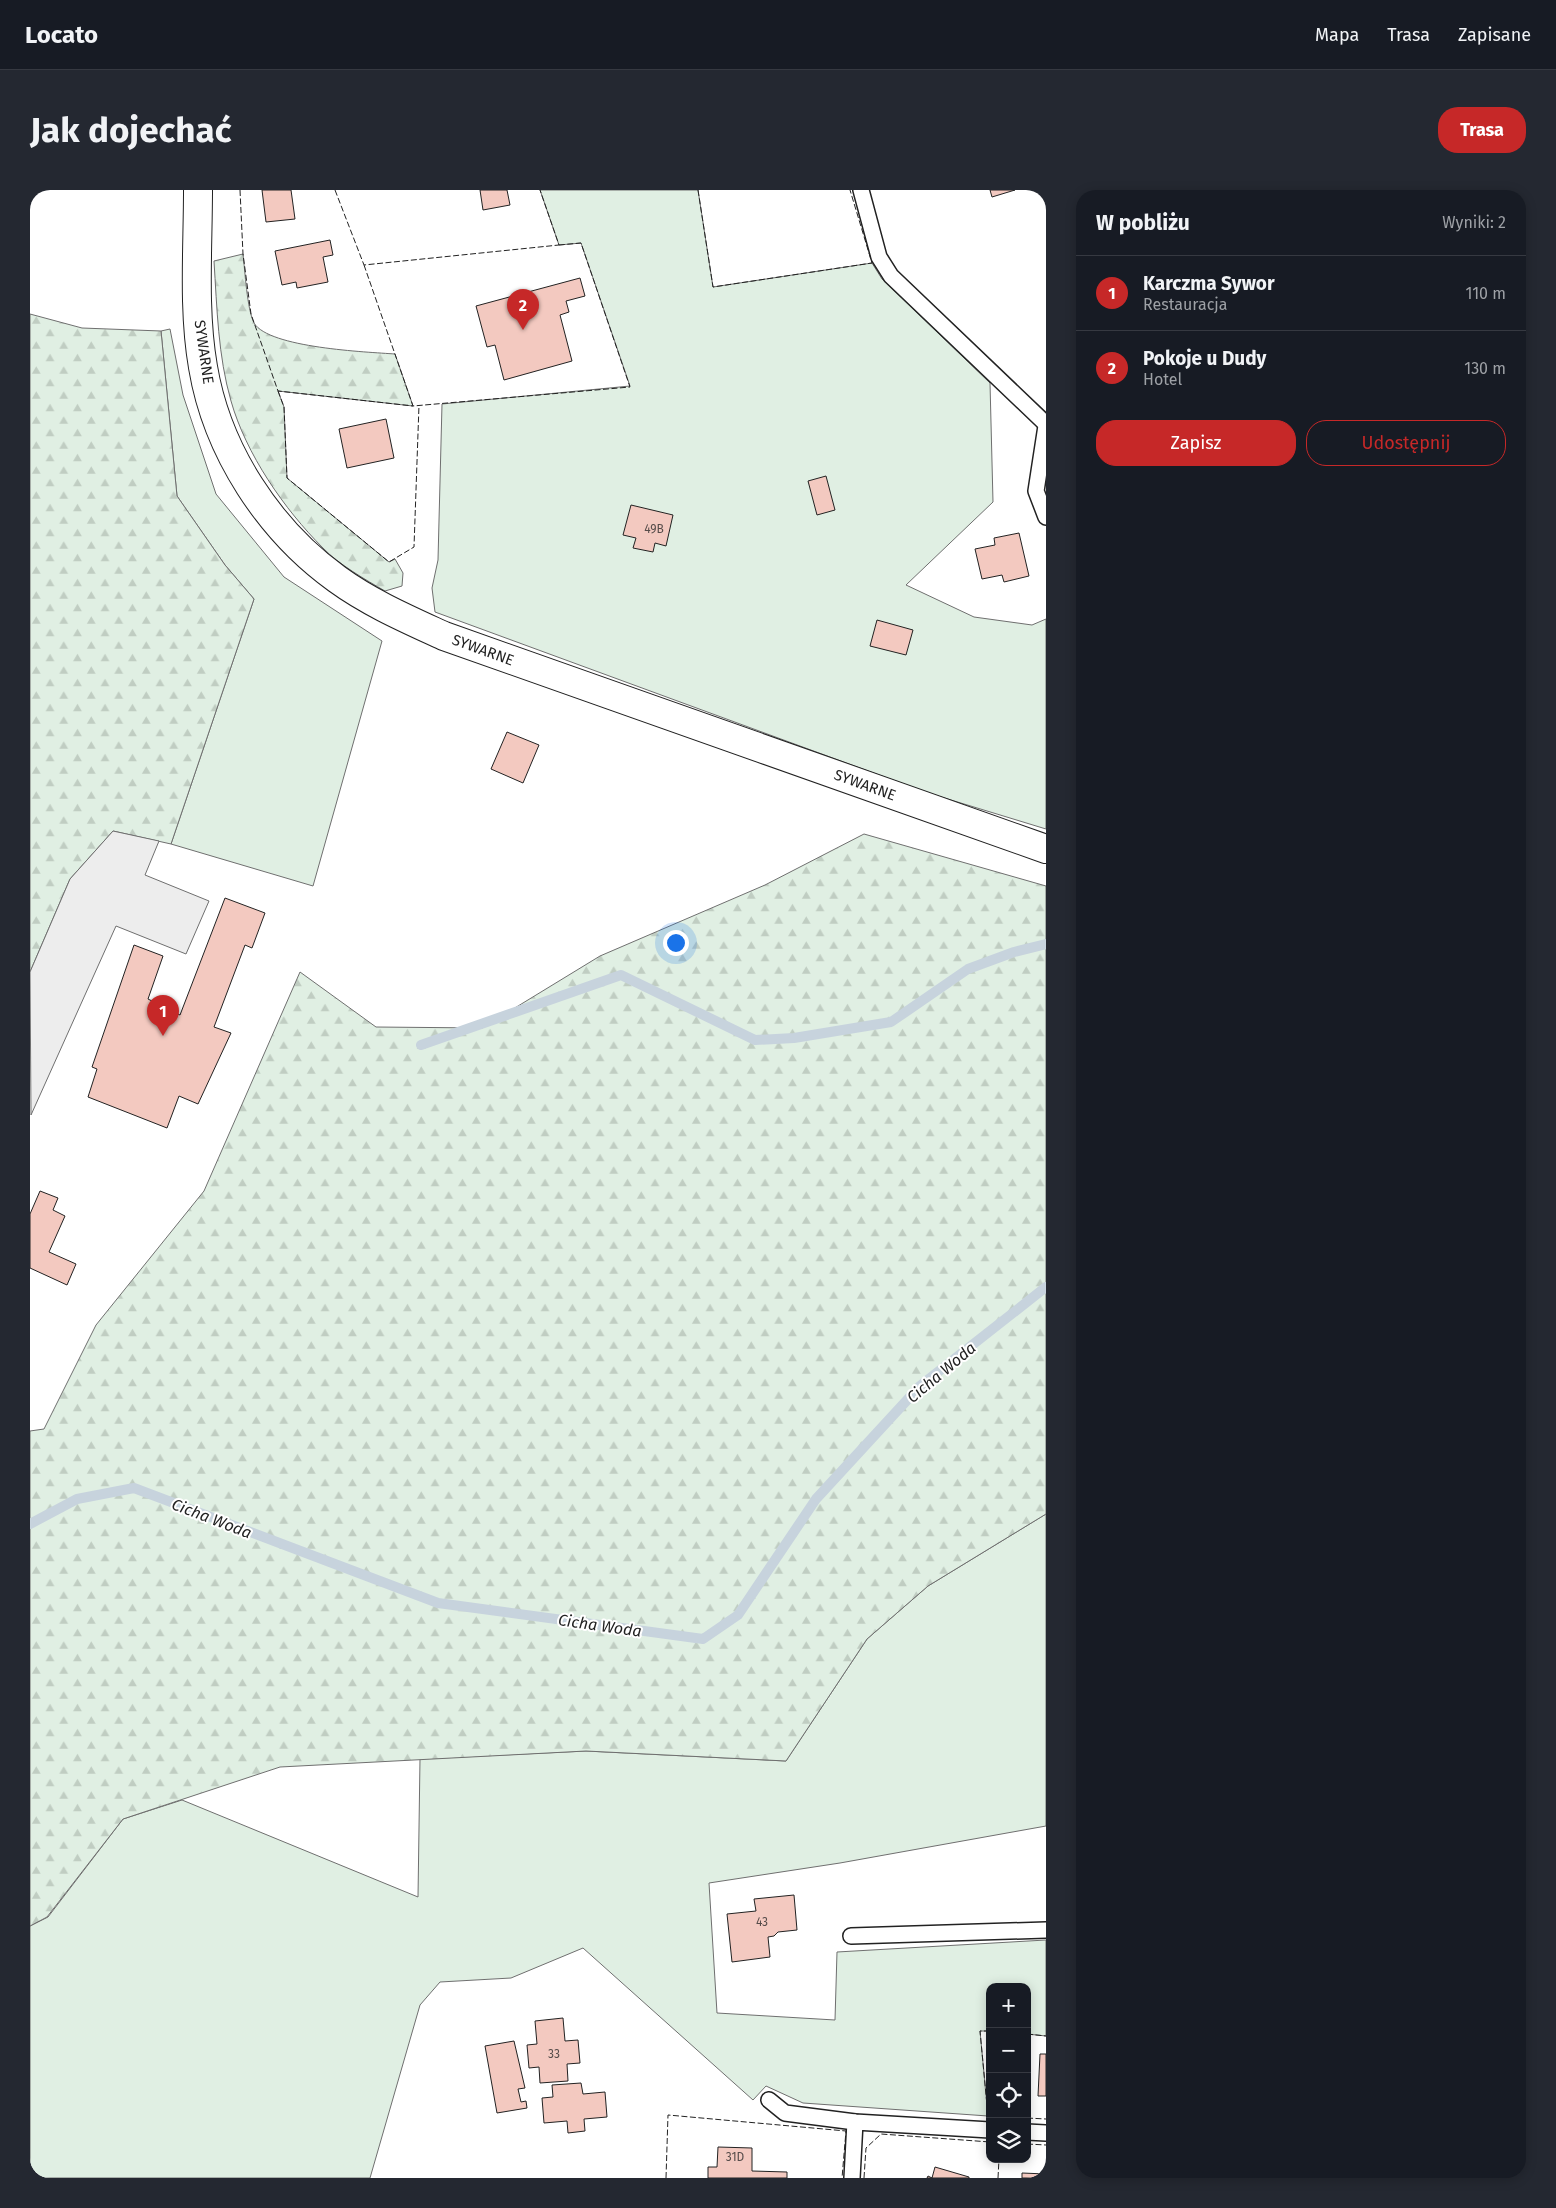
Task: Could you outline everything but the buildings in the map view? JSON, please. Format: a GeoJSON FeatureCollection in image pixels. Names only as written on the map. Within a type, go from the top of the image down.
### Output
{"type":"FeatureCollection","features":[{"type":"Feature","properties":{"kind":"street","name":"SYWARNE"},"geometry":{"type":"LineString","coordinates":[[198,190],[198,332],[203,369],[225,441],[246,483],[272,518],[303,551],[336,579],[369,600],[444,636],[1046,850]]}},
{"type":"Feature","properties":{"kind":"lane"},"geometry":{"type":"LineString","coordinates":[[861,190],[879,257],[891,276],[1046,425],[1036,491],[1046,517]]}},
{"type":"Feature","properties":{"kind":"lane"},"geometry":{"type":"LineString","coordinates":[[851,1936],[1046,1930]]}},
{"type":"Feature","properties":{"kind":"lane"},"geometry":{"type":"LineString","coordinates":[[769,2100],[785,2113],[855,2122],[986,2130]]}},
{"type":"Feature","properties":{"kind":"lane"},"geometry":{"type":"LineString","coordinates":[[852,2178],[855,2122]]}},
{"type":"Feature","properties":{"kind":"lane"},"geometry":{"type":"LineString","coordinates":[[1031,2132],[1046,2133]]}},
{"type":"Feature","properties":{"kind":"green space"},"geometry":{"type":"Polygon","coordinates":[[[540,190],[698,190],[713,287],[872,263],[882,279],[990,383],[993,502],[906,585],[974,617],[1032,625],[1046,619],[1046,829],[928,793],[435,612],[432,588],[438,560],[442,404],[630,386],[581,243],[559,245],[540,190]]]}},
{"type":"Feature","properties":{"kind":"green space"},"geometry":{"type":"Polygon","coordinates":[[[243,254],[252,317],[254,323],[263,331],[278,338],[320,347],[395,354],[413,406],[278,391],[284,407],[287,478],[389,562],[395,559],[403,573],[402,586],[385,591],[352,571],[329,554],[294,516],[268,480],[246,441],[231,401],[223,367],[214,261],[243,254]]]}},
{"type":"Feature","properties":{"kind":"green space"},"geometry":{"type":"Polygon","coordinates":[[[30,314],[82,328],[161,331],[177,496],[225,565],[254,599],[171,844],[113,831],[70,879],[30,972],[30,314]]]}},
{"type":"Feature","properties":{"kind":"green space"},"geometry":{"type":"Polygon","coordinates":[[[170,329],[183,395],[216,494],[284,577],[382,641],[313,886],[171,844],[254,599],[225,565],[177,496],[161,331],[170,329]]]}},
{"type":"Feature","properties":{"kind":"green space"},"geometry":{"type":"Polygon","coordinates":[[[864,834],[1046,886],[1046,1514],[928,1586],[867,1639],[786,1761],[586,1751],[280,1767],[123,1819],[47,1917],[30,1926],[30,1431],[44,1429],[96,1325],[204,1191],[300,972],[376,1027],[482,1028],[600,956],[765,885],[864,834]]]}},
{"type":"Feature","properties":{"kind":"green space"},"geometry":{"type":"Polygon","coordinates":[[[1046,1514],[1046,1826],[840,1863],[709,1883],[717,2013],[835,2020],[837,1952],[1046,1940],[1046,2036],[1031,2034],[1031,1983],[986,1983],[986,2031],[980,2031],[986,2116],[803,2103],[766,2086],[753,2100],[583,1948],[511,1978],[440,1982],[420,2005],[370,2178],[30,2178],[30,1926],[48,1917],[123,1819],[182,1800],[418,1897],[420,1759],[586,1751],[786,1761],[867,1639],[928,1586],[1046,1514]]]}},
{"type":"Feature","properties":{"kind":"shaded area"},"geometry":{"type":"Polygon","coordinates":[[[113,831],[159,841],[145,875],[209,901],[186,954],[116,926],[31,1115],[30,972],[70,879],[113,831]]]}},
{"type":"Feature","properties":{"kind":"waterway"},"geometry":{"type":"LineString","coordinates":[[421,1045],[621,975],[755,1040],[794,1038],[891,1022],[968,969],[1014,952],[1046,944]]}},
{"type":"Feature","properties":{"kind":"waterway","name":"Cicha Woda"},"geometry":{"type":"LineString","coordinates":[[30,1524],[77,1499],[134,1488],[438,1603],[703,1639],[738,1615],[816,1499],[920,1386],[1046,1287]]}},
{"type":"Feature","properties":{"kind":"fence"},"geometry":{"type":"LineString","coordinates":[[240,190],[243,254],[251,314],[278,391],[413,406]]}},
{"type":"Feature","properties":{"kind":"fence"},"geometry":{"type":"LineString","coordinates":[[335,190],[364,265],[559,245],[540,190]]}},
{"type":"Feature","properties":{"kind":"fence"},"geometry":{"type":"LineString","coordinates":[[698,190],[713,287],[872,263],[850,190]]}},
{"type":"Feature","properties":{"kind":"fence"},"geometry":{"type":"LineString","coordinates":[[364,265],[413,406],[630,387],[581,243],[559,245]]}},
{"type":"Feature","properties":{"kind":"fence"},"geometry":{"type":"LineString","coordinates":[[278,391],[284,407],[287,478],[389,562],[414,547],[419,405]]}},
{"type":"Feature","properties":{"kind":"fence"},"geometry":{"type":"LineString","coordinates":[[986,2031],[980,2031],[986,2095]]}},
{"type":"Feature","properties":{"kind":"fence"},"geometry":{"type":"LineString","coordinates":[[1031,2034],[1046,2036]]}},
{"type":"Feature","properties":{"kind":"fence"},"geometry":{"type":"LineString","coordinates":[[666,2178],[668,2115],[846,2131],[842,2178]]}},
{"type":"Feature","properties":{"kind":"fence"},"geometry":{"type":"LineString","coordinates":[[1031,2118],[1046,2119]]}},
{"type":"Feature","properties":{"kind":"fence"},"geometry":{"type":"LineString","coordinates":[[864,2178],[866,2148],[881,2134],[986,2142]]}},
{"type":"Feature","properties":{"kind":"fence"},"geometry":{"type":"LineString","coordinates":[[1031,2144],[1046,2145]]}},
{"type":"Feature","properties":{"kind":"fence"},"geometry":{"type":"LineString","coordinates":[[998,2178],[999,2163]]}},
{"type":"Feature","properties":{"kind":"place","name":"Pokoje u Dudy"},"geometry":{"type":"Point","coordinates":[523,330]}},
{"type":"Feature","properties":{"kind":"place","name":"Karczma Sywor"},"geometry":{"type":"Point","coordinates":[163,1036]}}]}
